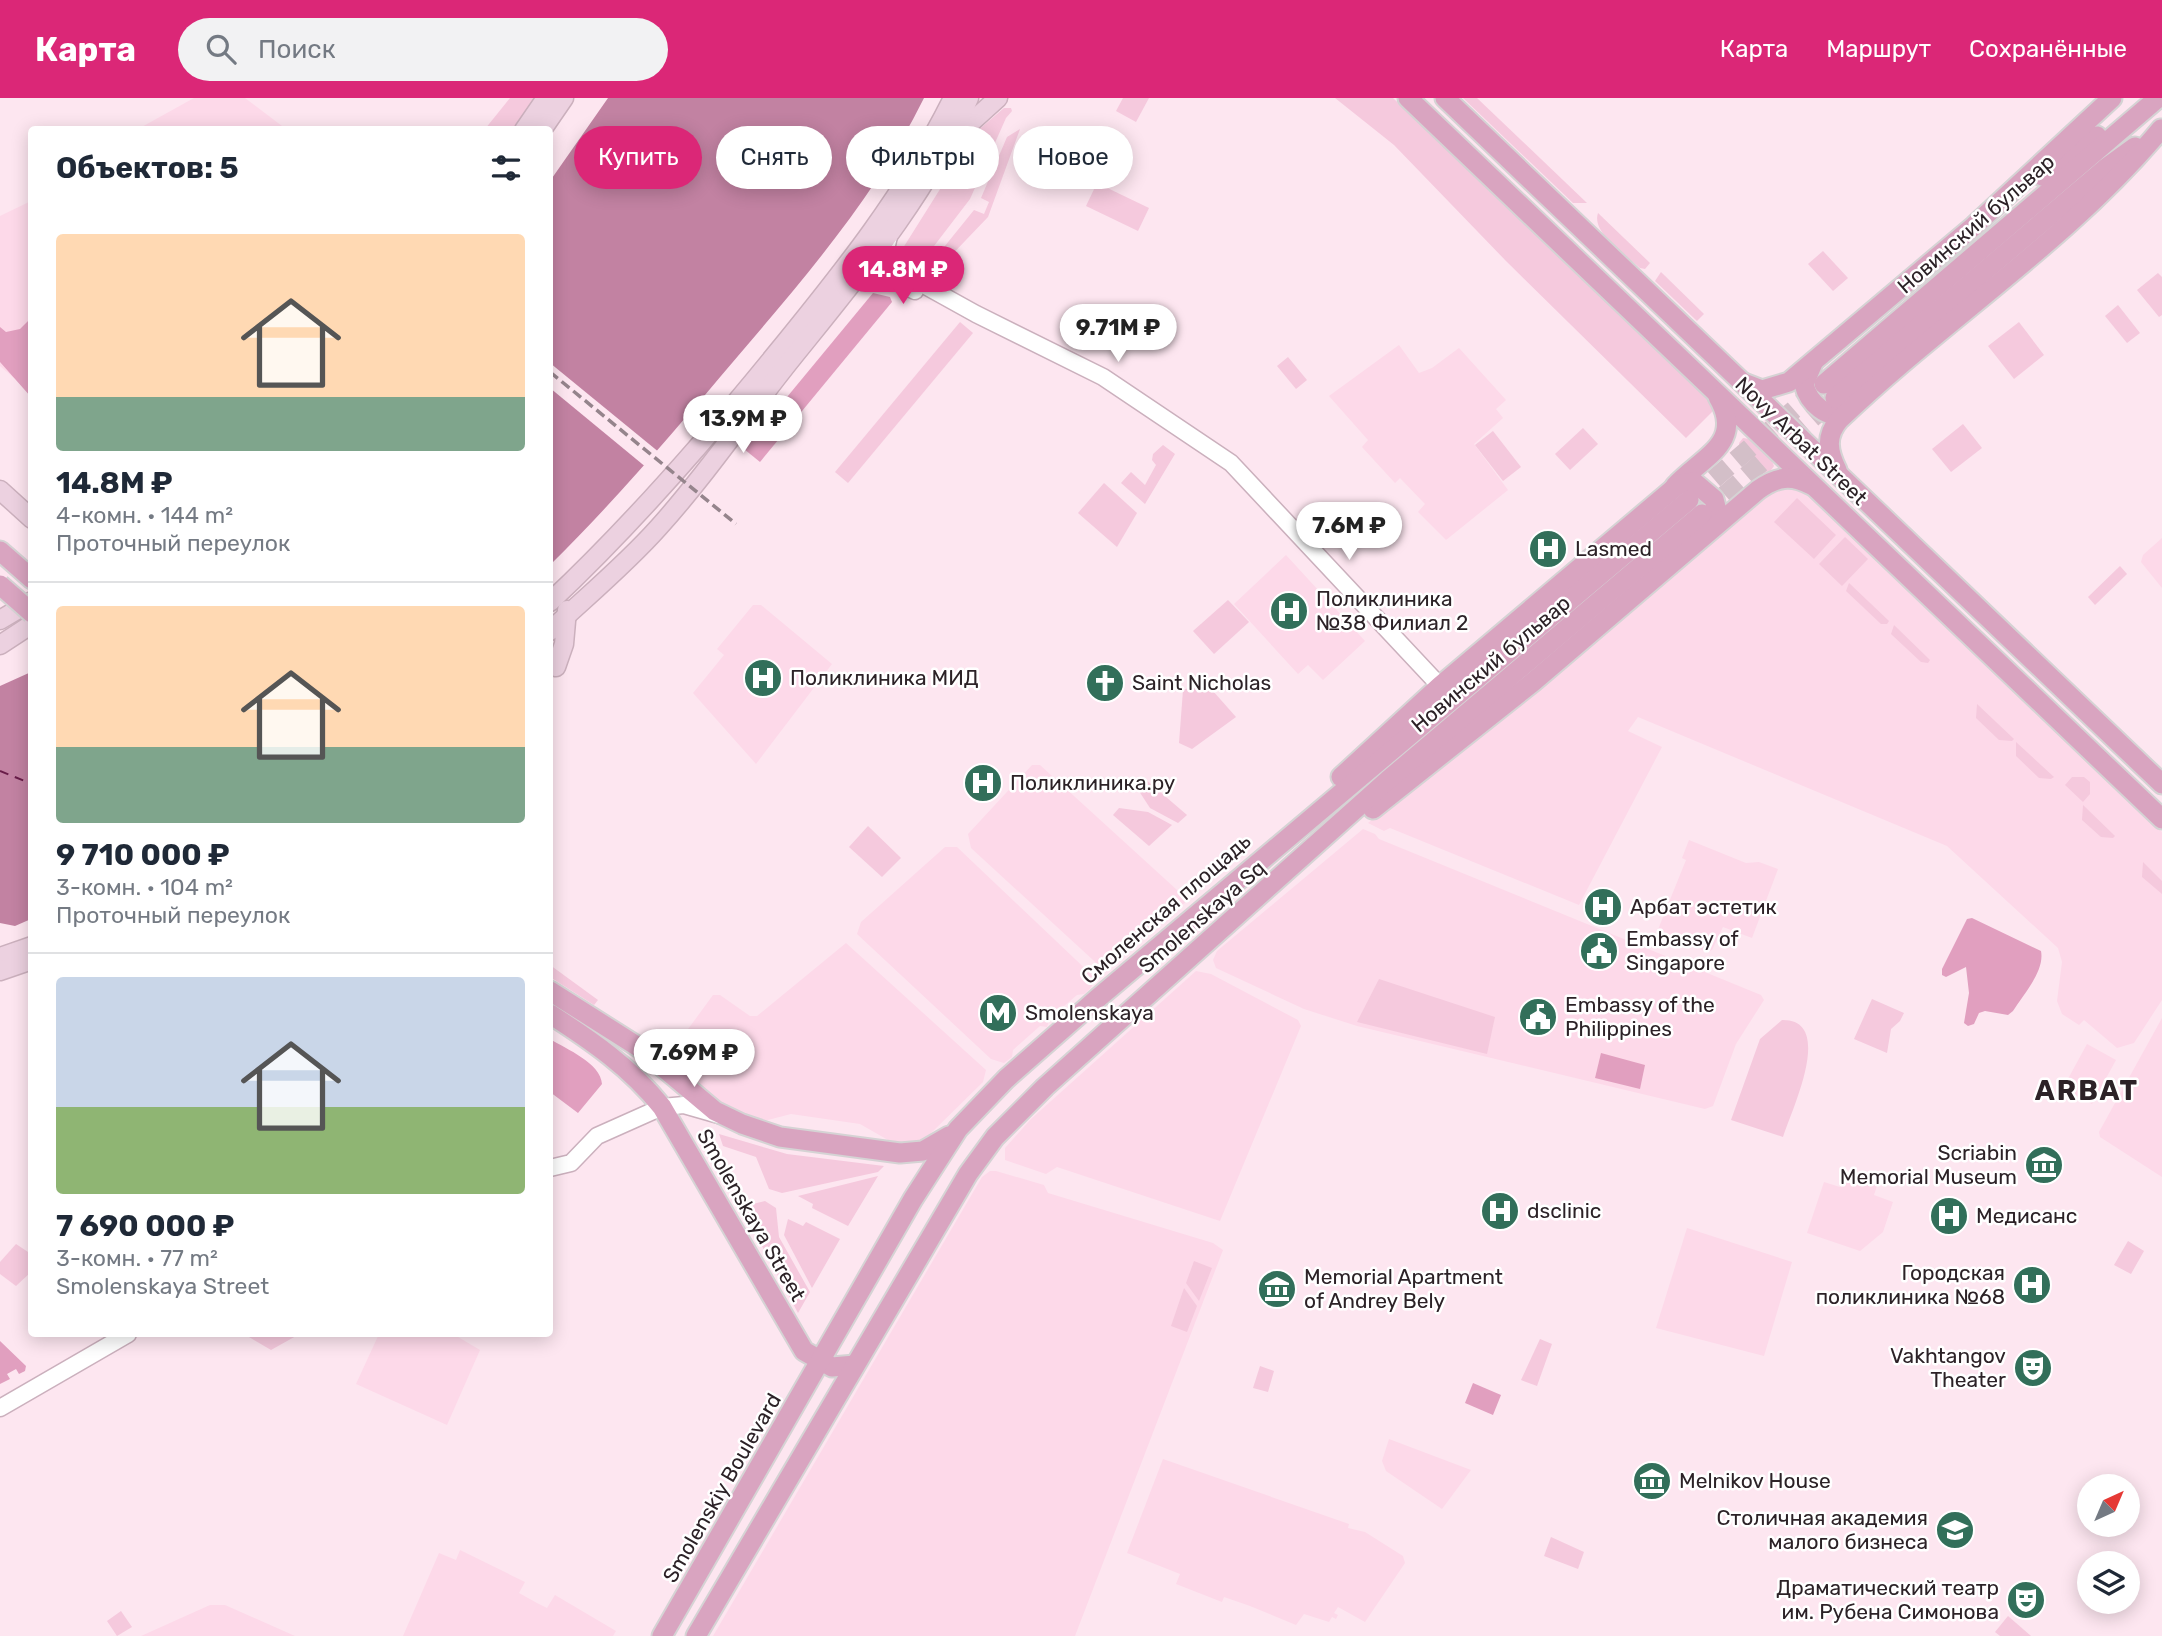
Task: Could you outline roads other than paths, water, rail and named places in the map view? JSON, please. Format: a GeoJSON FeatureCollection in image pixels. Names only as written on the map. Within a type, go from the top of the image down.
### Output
{"type":"FeatureCollection","features":[{"type":"Feature","properties":{"kind":"main road"},"geometry":{"type":"LineString","coordinates":[[527,126],[546,98]]}},
{"type":"Feature","properties":{"kind":"main road"},"geometry":{"type":"LineString","coordinates":[[545,126],[564,98]]}},
{"type":"Feature","properties":{"kind":"main road"},"geometry":{"type":"LineString","coordinates":[[553,628],[656,530],[718,457],[859,264],[953,98]]}},
{"type":"Feature","properties":{"kind":"main road"},"geometry":{"type":"LineString","coordinates":[[956,126],[969,98]]}},
{"type":"Feature","properties":{"kind":"main road"},"geometry":{"type":"LineString","coordinates":[[968,126],[998,98]]}},
{"type":"Feature","properties":{"kind":"main road","name":"Novy Arbat Street"},"geometry":{"type":"LineString","coordinates":[[1408,98],[2162,819]]}},
{"type":"Feature","properties":{"kind":"main road","name":"Novy Arbat Street"},"geometry":{"type":"LineString","coordinates":[[1445,98],[2162,785]]}},
{"type":"Feature","properties":{"kind":"main road"},"geometry":{"type":"LineString","coordinates":[[1737,378],[1751,387],[1772,389],[1789,382],[1981,220],[2067,136],[2112,98]]}},
{"type":"Feature","properties":{"kind":"main road","name":"Новинский бульвар"},"geometry":{"type":"LineString","coordinates":[[1835,398],[2158,98]]}},
{"type":"Feature","properties":{"kind":"main road"},"geometry":{"type":"LineString","coordinates":[[1981,220],[2096,137],[2143,111]]}},
{"type":"Feature","properties":{"kind":"main road","name":"Новинский бульвар"},"geometry":{"type":"LineString","coordinates":[[1835,398],[2106,168],[2161,129]]}},
{"type":"Feature","properties":{"kind":"main road"},"geometry":{"type":"LineString","coordinates":[[553,599],[593,561],[859,264],[889,236],[919,189]]}},
{"type":"Feature","properties":{"kind":"main road"},"geometry":{"type":"LineString","coordinates":[[1814,362],[1804,379],[1806,391],[1829,414],[1840,415],[1835,398]]}},
{"type":"Feature","properties":{"kind":"main road"},"geometry":{"type":"LineString","coordinates":[[1294,830],[1346,773],[1440,686],[1670,491],[1723,440],[1729,430],[1726,410],[1707,383]]}},
{"type":"Feature","properties":{"kind":"main road"},"geometry":{"type":"LineString","coordinates":[[1835,398],[1829,435],[1830,454],[1841,477]]}},
{"type":"Feature","properties":{"kind":"main road"},"geometry":{"type":"LineString","coordinates":[[1699,515],[1775,479],[1799,479],[1823,493]]}},
{"type":"Feature","properties":{"kind":"main road"},"geometry":{"type":"LineString","coordinates":[[1670,491],[1689,481],[1698,484],[1714,499],[1718,515],[1699,515]]}},
{"type":"Feature","properties":{"kind":"main road"},"geometry":{"type":"LineString","coordinates":[[0,490],[28,515]]}},
{"type":"Feature","properties":{"kind":"main road","name":"Новинский бульвар"},"geometry":{"type":"LineString","coordinates":[[1294,830],[1699,515]]}},
{"type":"Feature","properties":{"kind":"main road","name":"Smolenskaya Sq"},"geometry":{"type":"LineString","coordinates":[[855,1365],[978,1158],[1029,1102],[1312,851],[1356,822],[1451,749],[1699,515]]}},
{"type":"Feature","properties":{"kind":"main road"},"geometry":{"type":"LineString","coordinates":[[0,551],[28,576]]}},
{"type":"Feature","properties":{"kind":"main road"},"geometry":{"type":"LineString","coordinates":[[554,659],[565,617],[577,587],[593,561]]}},
{"type":"Feature","properties":{"kind":"main road"},"geometry":{"type":"LineString","coordinates":[[0,585],[28,610]]}},
{"type":"Feature","properties":{"kind":"main road"},"geometry":{"type":"LineString","coordinates":[[554,659],[568,651],[580,616],[597,586]]}},
{"type":"Feature","properties":{"kind":"main road"},"geometry":{"type":"LineString","coordinates":[[0,620],[28,603]]}},
{"type":"Feature","properties":{"kind":"main road"},"geometry":{"type":"LineString","coordinates":[[1,642],[28,626]]}},
{"type":"Feature","properties":{"kind":"main road","name":"Смоленская площадь"},"geometry":{"type":"LineString","coordinates":[[958,1129],[1006,1079],[1294,830]]}},
{"type":"Feature","properties":{"kind":"main road"},"geometry":{"type":"LineString","coordinates":[[0,957],[28,947]]}},
{"type":"Feature","properties":{"kind":"main road"},"geometry":{"type":"LineString","coordinates":[[0,971],[28,961]]}},
{"type":"Feature","properties":{"kind":"main road","name":"Smolenskaya Street"},"geometry":{"type":"LineString","coordinates":[[553,993],[640,1048],[725,1117],[780,1136],[900,1153],[923,1151],[958,1129]]}},
{"type":"Feature","properties":{"kind":"main road","name":"Smolenskaya Street"},"geometry":{"type":"LineString","coordinates":[[553,1016],[613,1056],[662,1107],[796,1339],[820,1363]]}},
{"type":"Feature","properties":{"kind":"main road","name":"Smolenskiy Boulevard"},"geometry":{"type":"LineString","coordinates":[[662,1636],[913,1199],[958,1129]]}},
{"type":"Feature","properties":{"kind":"main road"},"geometry":{"type":"LineString","coordinates":[[820,1363],[843,1368],[855,1365]]}},
{"type":"Feature","properties":{"kind":"main road"},"geometry":{"type":"LineString","coordinates":[[696,1636],[855,1365]]}},
{"type":"Feature","properties":{"kind":"street"},"geometry":{"type":"LineString","coordinates":[[889,236],[886,254],[893,268],[976,314],[1103,377],[1231,463],[1440,686]]}},
{"type":"Feature","properties":{"kind":"street"},"geometry":{"type":"LineString","coordinates":[[859,264],[976,314]]}},
{"type":"Feature","properties":{"kind":"street"},"geometry":{"type":"LineString","coordinates":[[553,1167],[570,1163],[604,1132],[662,1107],[684,1105],[725,1117]]}},
{"type":"Feature","properties":{"kind":"street"},"geometry":{"type":"LineString","coordinates":[[0,1408],[123,1337]]}},
{"type":"Feature","properties":{"kind":"tunnel"},"geometry":{"type":"LineString","coordinates":[[1692,498],[1820,387]]}},
{"type":"Feature","properties":{"kind":"tunnel"},"geometry":{"type":"LineString","coordinates":[[1703,514],[1833,400]]}},
{"type":"Feature","properties":{"kind":"railway"},"geometry":{"type":"LineString","coordinates":[[553,374],[736,524]]}},
{"type":"Feature","properties":{"kind":"place","name":"Lasmed"},"geometry":{"type":"Point","coordinates":[1548,549]}},
{"type":"Feature","properties":{"kind":"place","name":"Поликлиника №38 Филиал 2"},"geometry":{"type":"Point","coordinates":[1289,611]}},
{"type":"Feature","properties":{"kind":"place","name":"Поликлиника МИД"},"geometry":{"type":"Point","coordinates":[763,678]}},
{"type":"Feature","properties":{"kind":"place","name":"Saint Nicholas"},"geometry":{"type":"Point","coordinates":[1105,683]}},
{"type":"Feature","properties":{"kind":"place","name":"Поликлиника.ру"},"geometry":{"type":"Point","coordinates":[983,783]}},
{"type":"Feature","properties":{"kind":"place","name":"Арбат эстетик"},"geometry":{"type":"Point","coordinates":[1603,907]}},
{"type":"Feature","properties":{"kind":"place","name":"Embassy of Singapore"},"geometry":{"type":"Point","coordinates":[1599,951]}},
{"type":"Feature","properties":{"kind":"place","name":"Smolenskaya"},"geometry":{"type":"Point","coordinates":[998,1013]}},
{"type":"Feature","properties":{"kind":"place","name":"Embassy of the Philippines"},"geometry":{"type":"Point","coordinates":[1538,1017]}},
{"type":"Feature","properties":{"kind":"place","name":"Scriabin Memorial Museum"},"geometry":{"type":"Point","coordinates":[2044,1165]}},
{"type":"Feature","properties":{"kind":"place","name":"dsclinic"},"geometry":{"type":"Point","coordinates":[1500,1211]}},
{"type":"Feature","properties":{"kind":"place","name":"Медисанс"},"geometry":{"type":"Point","coordinates":[1949,1216]}},
{"type":"Feature","properties":{"kind":"place","name":"Городская поликлиника №68"},"geometry":{"type":"Point","coordinates":[2032,1285]}},
{"type":"Feature","properties":{"kind":"place","name":"Memorial Apartment of Andrey Bely"},"geometry":{"type":"Point","coordinates":[1277,1289]}},
{"type":"Feature","properties":{"kind":"place","name":"Vakhtangov Theater"},"geometry":{"type":"Point","coordinates":[2033,1368]}},
{"type":"Feature","properties":{"kind":"place","name":"Melnikov House"},"geometry":{"type":"Point","coordinates":[1652,1481]}},
{"type":"Feature","properties":{"kind":"place","name":"Столичная академия малого бизнеса"},"geometry":{"type":"Point","coordinates":[1955,1530]}},
{"type":"Feature","properties":{"kind":"place","name":"Драматический театр им. Рубена Симонова"},"geometry":{"type":"Point","coordinates":[2026,1600]}},
{"type":"Feature","properties":{"kind":"district","name":"ARBAT"},"geometry":{"type":"Point","coordinates":[2087,1090]}}]}
